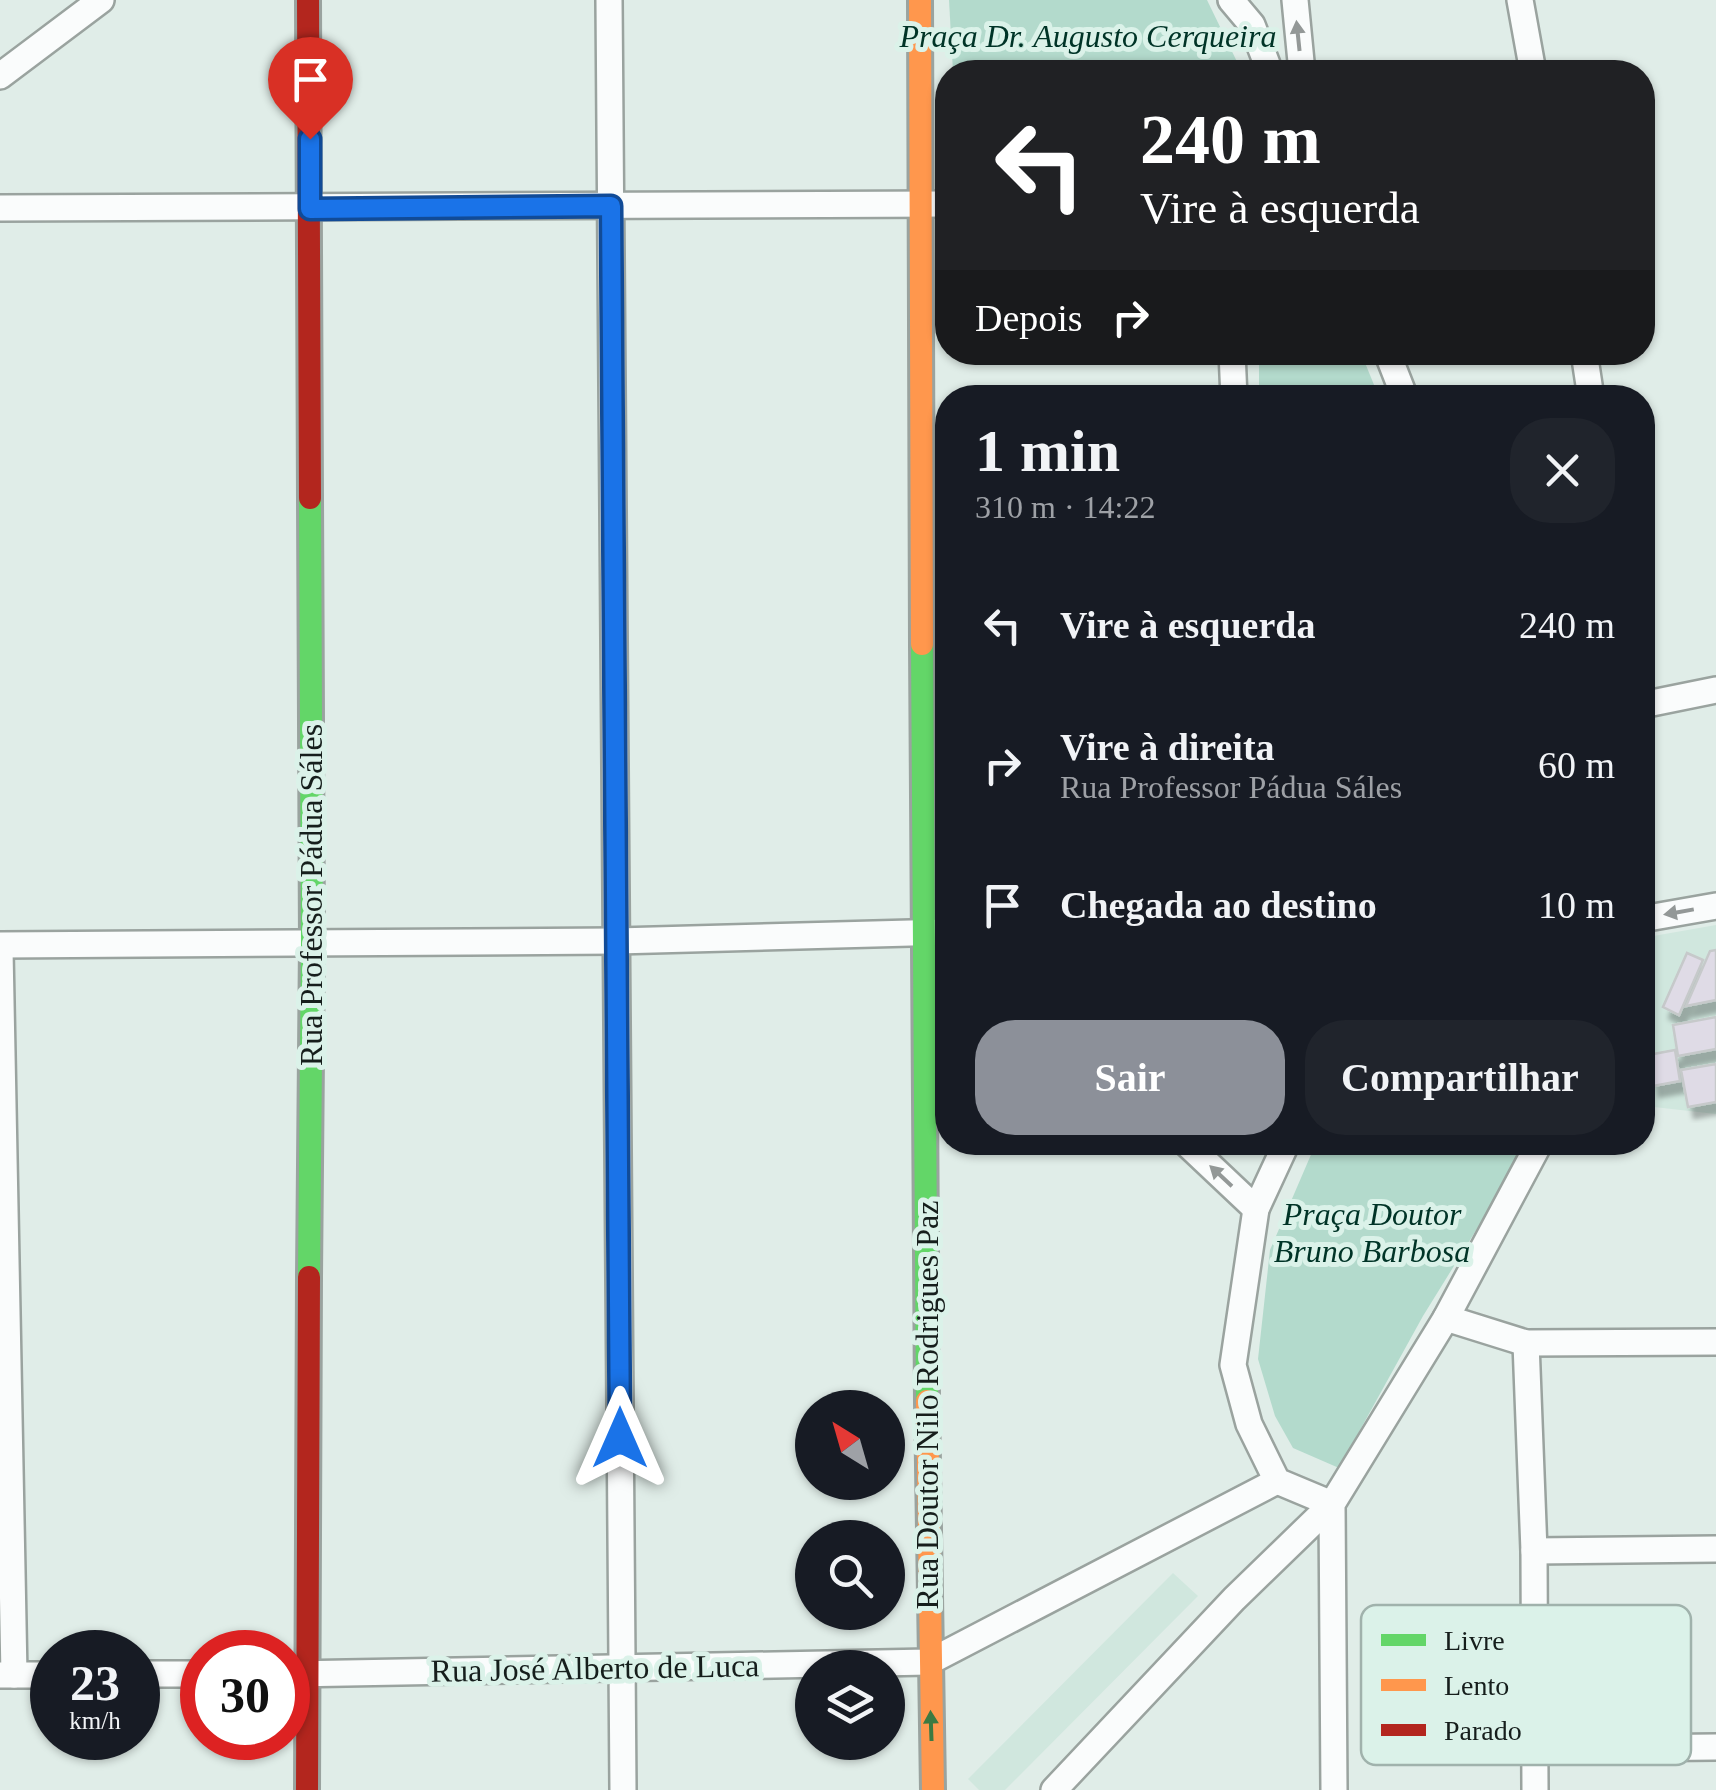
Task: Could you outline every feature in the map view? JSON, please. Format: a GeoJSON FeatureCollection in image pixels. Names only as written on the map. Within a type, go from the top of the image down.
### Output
{"type":"FeatureCollection","features":[{"type":"Feature","properties":{"kind":"street"},"geometry":{"type":"LineString","coordinates":[[0,76],[101,0]]}},
{"type":"Feature","properties":{"kind":"street","name":"Rua Professor Pádua Sáles"},"geometry":{"type":"LineString","coordinates":[[297,1630],[312,942],[308,0]]}},
{"type":"Feature","properties":{"kind":"street"},"geometry":{"type":"LineString","coordinates":[[609,0],[623,1790]]}},
{"type":"Feature","properties":{"kind":"street","name":"Rua Doutor Nilo Rodrigues Paz"},"geometry":{"type":"LineString","coordinates":[[920,0],[935,204],[929,1662],[934,1790]]}},
{"type":"Feature","properties":{"kind":"street"},"geometry":{"type":"LineString","coordinates":[[1231,0],[1252,25],[1265,60]]}},
{"type":"Feature","properties":{"kind":"street"},"geometry":{"type":"LineString","coordinates":[[1295,0],[1301,60]]}},
{"type":"Feature","properties":{"kind":"street"},"geometry":{"type":"LineString","coordinates":[[1520,0],[1531,60]]}},
{"type":"Feature","properties":{"kind":"street"},"geometry":{"type":"LineString","coordinates":[[0,208],[935,204]]}},
{"type":"Feature","properties":{"kind":"street"},"geometry":{"type":"LineString","coordinates":[[1655,702],[1716,690]]}},
{"type":"Feature","properties":{"kind":"street"},"geometry":{"type":"LineString","coordinates":[[1655,917],[1716,906]]}},
{"type":"Feature","properties":{"kind":"street"},"geometry":{"type":"LineString","coordinates":[[7,1675],[0,948],[935,933]]}},
{"type":"Feature","properties":{"kind":"street"},"geometry":{"type":"LineString","coordinates":[[1199,1155],[1256,1209]]}},
{"type":"Feature","properties":{"kind":"street"},"geometry":{"type":"LineString","coordinates":[[1281,1155],[1256,1209],[1232,1365],[1249,1424],[1277,1480],[1332,1504]]}},
{"type":"Feature","properties":{"kind":"street"},"geometry":{"type":"LineString","coordinates":[[1054,1790],[1234,1599],[1332,1504],[1446,1318],[1533,1155]]}},
{"type":"Feature","properties":{"kind":"street"},"geometry":{"type":"LineString","coordinates":[[1446,1318],[1526,1343],[1716,1342]]}},
{"type":"Feature","properties":{"kind":"street"},"geometry":{"type":"LineString","coordinates":[[1526,1343],[1534,1605]]}},
{"type":"Feature","properties":{"kind":"street","name":"Rua José Alberto de Luca"},"geometry":{"type":"LineString","coordinates":[[310,1674],[929,1662],[1277,1480]]}},
{"type":"Feature","properties":{"kind":"street"},"geometry":{"type":"LineString","coordinates":[[1332,1504],[1334,1790]]}},
{"type":"Feature","properties":{"kind":"street"},"geometry":{"type":"LineString","coordinates":[[1534,1551],[1716,1548]]}},
{"type":"Feature","properties":{"kind":"street"},"geometry":{"type":"LineString","coordinates":[[1691,1747],[1716,1747]]}},
{"type":"Feature","properties":{"kind":"street","name":"Rua Professor Pádua Sáles"},"geometry":{"type":"LineString","coordinates":[[304,1760],[307,1790]]}},
{"type":"Feature","properties":{"kind":"shaded area"},"geometry":{"type":"Polygon","coordinates":[[[1716,925],[1716,1114],[1655,1107],[1655,936],[1716,925]]]}},
{"type":"Feature","properties":{"kind":"shaded area"},"geometry":{"type":"Polygon","coordinates":[[[1173,1573],[1198,1596],[1005,1790],[979,1790],[968,1779],[1173,1573]]]}},
{"type":"Feature","properties":{"kind":"green space","name":"Praça Dr. Augusto Cerqueira"},"geometry":{"type":"Polygon","coordinates":[[[949,0],[1207,0],[1236,60],[952,60],[949,0]]]}},
{"type":"Feature","properties":{"kind":"green space"},"geometry":{"type":"Polygon","coordinates":[[[1259,365],[1366,365],[1374,385],[1259,385],[1259,365]]]}},
{"type":"Feature","properties":{"kind":"green space","name":"Praça Doutor Bruno Barbosa"},"geometry":{"type":"Polygon","coordinates":[[[1311,1155],[1523,1155],[1423,1316],[1339,1468],[1293,1448],[1275,1416],[1258,1359],[1270,1250],[1311,1155]]]}},
{"type":"Feature","properties":{"kind":"building"},"geometry":{"type":"Polygon","coordinates":[[[1716,950],[1716,1000],[1686,1006],[1710,951],[1716,950]]]}},
{"type":"Feature","properties":{"kind":"building"},"geometry":{"type":"Polygon","coordinates":[[[1687,953],[1703,960],[1679,1015],[1663,1007],[1687,953]]]}},
{"type":"Feature","properties":{"kind":"building"},"geometry":{"type":"Polygon","coordinates":[[[1716,1017],[1716,1049],[1678,1056],[1673,1025],[1716,1017]]]}},
{"type":"Feature","properties":{"kind":"building"},"geometry":{"type":"Polygon","coordinates":[[[1675,1050],[1680,1081],[1655,1086],[1655,1054],[1675,1050]]]}},
{"type":"Feature","properties":{"kind":"building"},"geometry":{"type":"Polygon","coordinates":[[[1716,1064],[1716,1102],[1688,1107],[1681,1070],[1716,1064]]]}},
{"type":"Feature","properties":{"kind":"traffic: fast"},"geometry":{"type":"LineString","coordinates":[[309,1277],[310,498]]}},
{"type":"Feature","properties":{"kind":"traffic: fast"},"geometry":{"type":"LineString","coordinates":[[922,644],[927,1401]]}},
{"type":"Feature","properties":{"kind":"traffic: slow"},"geometry":{"type":"LineString","coordinates":[[920,0],[922,644]]}},
{"type":"Feature","properties":{"kind":"traffic: slow"},"geometry":{"type":"LineString","coordinates":[[927,1401],[933,1790]]}},
{"type":"Feature","properties":{"kind":"traffic: jam"},"geometry":{"type":"LineString","coordinates":[[308,0],[310,498]]}},
{"type":"Feature","properties":{"kind":"traffic: jam"},"geometry":{"type":"LineString","coordinates":[[307,1790],[309,1277]]}},
{"type":"Feature","properties":{"kind":"route"},"geometry":{"type":"LineString","coordinates":[[310,139],[310,209],[611,206],[620,1438]]}}]}
